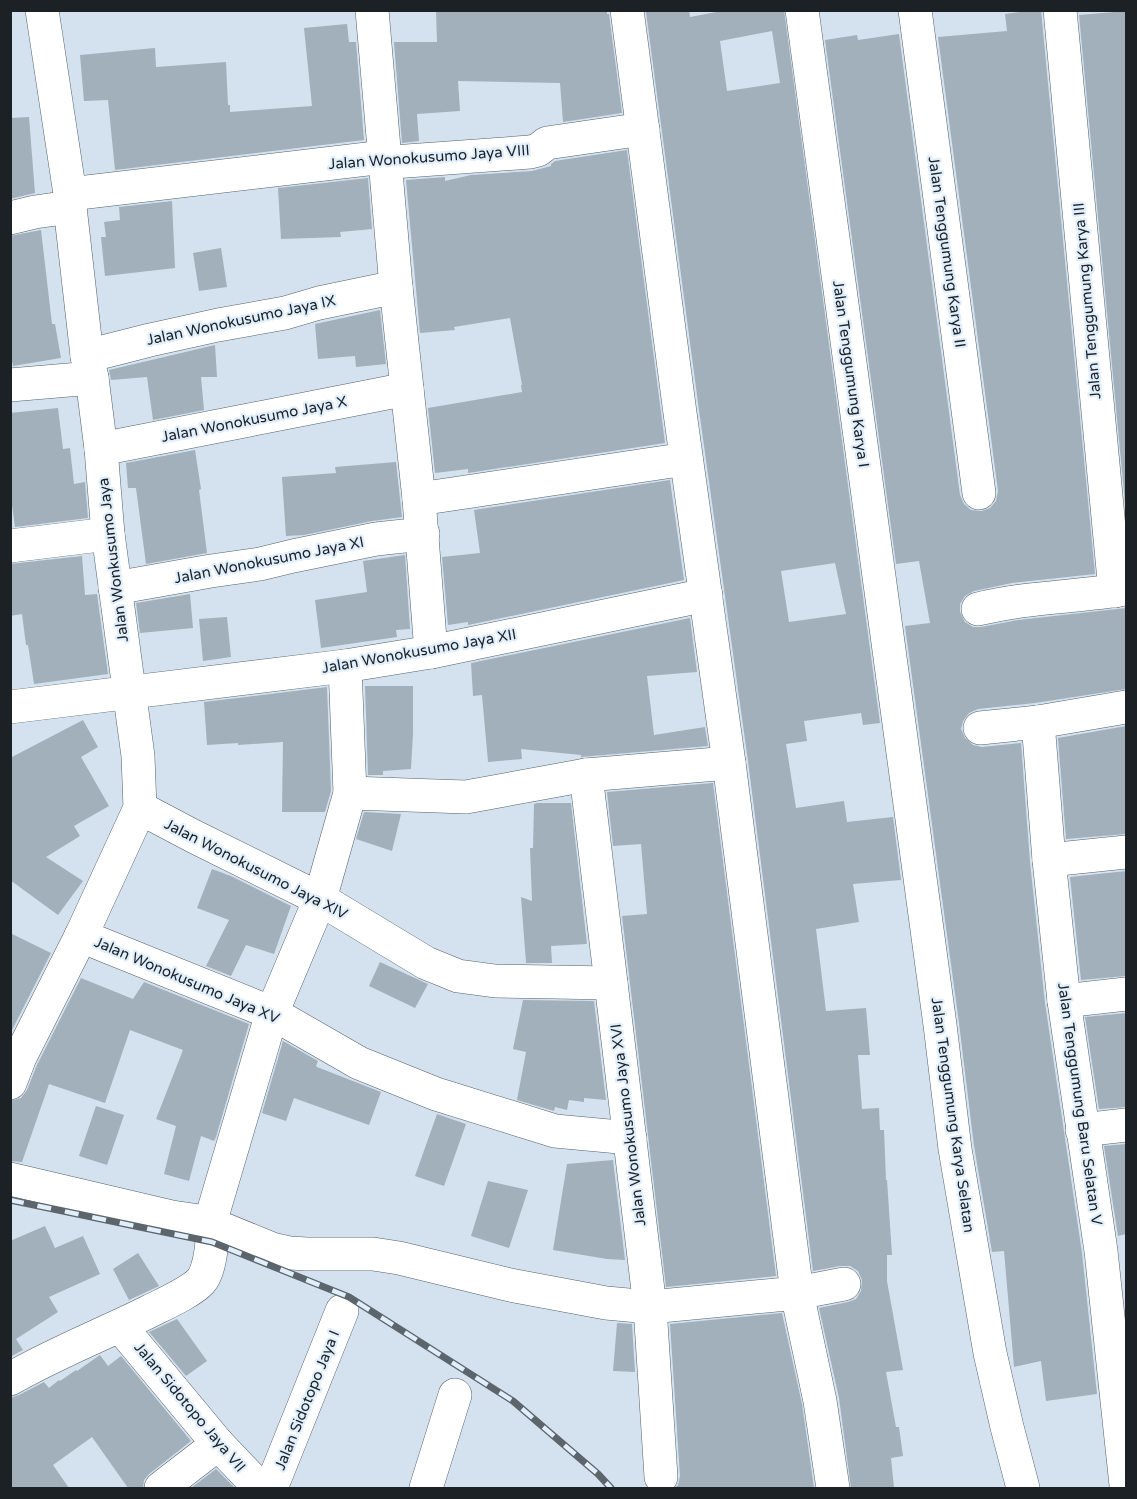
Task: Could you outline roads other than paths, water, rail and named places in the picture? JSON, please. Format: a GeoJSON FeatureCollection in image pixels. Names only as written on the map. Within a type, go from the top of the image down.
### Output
{"type":"FeatureCollection","features":[{"type":"Feature","properties":{"kind":"street","name":"Jalan Wonkusumo Jaya"},"geometry":{"type":"LineString","coordinates":[[14,1065],[81,936],[140,808],[138,756],[108,534],[101,449],[70,200],[42,10]]}},
{"type":"Feature","properties":{"kind":"street"},"geometry":{"type":"LineString","coordinates":[[372,10],[406,389],[423,534],[431,652]]}},
{"type":"Feature","properties":{"kind":"street"},"geometry":{"type":"LineString","coordinates":[[627,10],[686,459],[729,763],[796,1293],[820,1401],[833,1488]]}},
{"type":"Feature","properties":{"kind":"street","name":"Jalan Tenggumung Karya I"},"geometry":{"type":"LineString","coordinates":[[802,10],[902,738]]}},
{"type":"Feature","properties":{"kind":"street","name":"Jalan Tenggumung Karya II"},"geometry":{"type":"LineString","coordinates":[[915,10],[979,493]]}},
{"type":"Feature","properties":{"kind":"street","name":"Jalan Tenggumung Karya III"},"geometry":{"type":"LineString","coordinates":[[1060,10],[1121,590]]}},
{"type":"Feature","properties":{"kind":"street","name":"Jalan Wonokusumo Jaya VIII"},"geometry":{"type":"LineString","coordinates":[[10,218],[70,200],[384,157],[393,162],[530,152],[538,150],[547,143],[643,129]]}},
{"type":"Feature","properties":{"kind":"street","name":"Jalan Wonokusumo Jaya IX"},"geometry":{"type":"LineString","coordinates":[[10,385],[89,367],[150,340],[285,313],[396,286]]}},
{"type":"Feature","properties":{"kind":"street","name":"Jalan Wonokusumo Jaya X"},"geometry":{"type":"LineString","coordinates":[[101,449],[406,389]]}},
{"type":"Feature","properties":{"kind":"street"},"geometry":{"type":"LineString","coordinates":[[419,499],[686,459]]}},
{"type":"Feature","properties":{"kind":"street"},"geometry":{"type":"LineString","coordinates":[[10,546],[108,534]]}},
{"type":"Feature","properties":{"kind":"street","name":"Jalan Wonokusumo Jaya XI"},"geometry":{"type":"LineString","coordinates":[[115,588],[260,564],[376,539],[423,534]]}},
{"type":"Feature","properties":{"kind":"street"},"geometry":{"type":"LineString","coordinates":[[978,609],[1040,598],[1121,590]]}},
{"type":"Feature","properties":{"kind":"street","name":"Jalan Wonokusumo Jaya XII"},"geometry":{"type":"LineString","coordinates":[[10,707],[345,666],[431,652],[706,595]]}},
{"type":"Feature","properties":{"kind":"street"},"geometry":{"type":"LineString","coordinates":[[10,1379],[171,1300],[202,1280],[207,1267],[211,1233],[272,1013],[320,898],[350,793],[345,666]]}},
{"type":"Feature","properties":{"kind":"street"},"geometry":{"type":"LineString","coordinates":[[980,728],[1038,722],[1126,707]]}},
{"type":"Feature","properties":{"kind":"street","name":"Jalan Tenggumung Baru Selatan V"},"geometry":{"type":"LineString","coordinates":[[1038,722],[1049,860],[1064,1001],[1082,1130],[1114,1250],[1126,1485]]}},
{"type":"Feature","properties":{"kind":"street","name":"Jalan Tenggumung Karya Selatan"},"geometry":{"type":"LineString","coordinates":[[902,738],[955,1149],[990,1353],[1023,1488]]}},
{"type":"Feature","properties":{"kind":"street"},"geometry":{"type":"LineString","coordinates":[[350,793],[466,797],[586,775],[729,763]]}},
{"type":"Feature","properties":{"kind":"street","name":"Jalan Wonokusumo Jaya XVI"},"geometry":{"type":"LineString","coordinates":[[586,775],[650,1307],[661,1477]]}},
{"type":"Feature","properties":{"kind":"street","name":"Jalan Wonokusumo Jaya XIV"},"geometry":{"type":"LineString","coordinates":[[140,808],[320,898],[426,963],[458,976],[495,981],[611,983]]}},
{"type":"Feature","properties":{"kind":"street"},"geometry":{"type":"LineString","coordinates":[[1049,860],[1126,852]]}},
{"type":"Feature","properties":{"kind":"street","name":"Jalan Wonokusumo Jaya XV"},"geometry":{"type":"LineString","coordinates":[[81,936],[272,1013],[359,1063],[436,1094],[555,1131],[630,1138]]}},
{"type":"Feature","properties":{"kind":"street"},"geometry":{"type":"LineString","coordinates":[[1064,1001],[1126,993]]}},
{"type":"Feature","properties":{"kind":"street"},"geometry":{"type":"LineString","coordinates":[[1082,1130],[1126,1125]]}},
{"type":"Feature","properties":{"kind":"street"},"geometry":{"type":"LineString","coordinates":[[10,1179],[172,1217],[201,1221],[211,1233],[239,1234],[272,1249],[290,1253],[373,1254],[399,1257],[510,1285],[606,1304],[650,1307],[796,1293],[844,1284]]}},
{"type":"Feature","properties":{"kind":"street","name":"Jalan Sidotopo Jaya I"},"geometry":{"type":"LineString","coordinates":[[271,1488],[342,1311]]}},
{"type":"Feature","properties":{"kind":"street","name":"Jalan Sidotopo Jaya VII"},"geometry":{"type":"LineString","coordinates":[[120,1326],[218,1444],[260,1488]]}},
{"type":"Feature","properties":{"kind":"street"},"geometry":{"type":"LineString","coordinates":[[426,1488],[455,1395]]}},
{"type":"Feature","properties":{"kind":"street"},"geometry":{"type":"LineString","coordinates":[[161,1488],[218,1444]]}},
{"type":"Feature","properties":{"kind":"railway"},"geometry":{"type":"LineString","coordinates":[[10,1200],[212,1242],[349,1297],[513,1401],[598,1474],[611,1488]]}}]}
